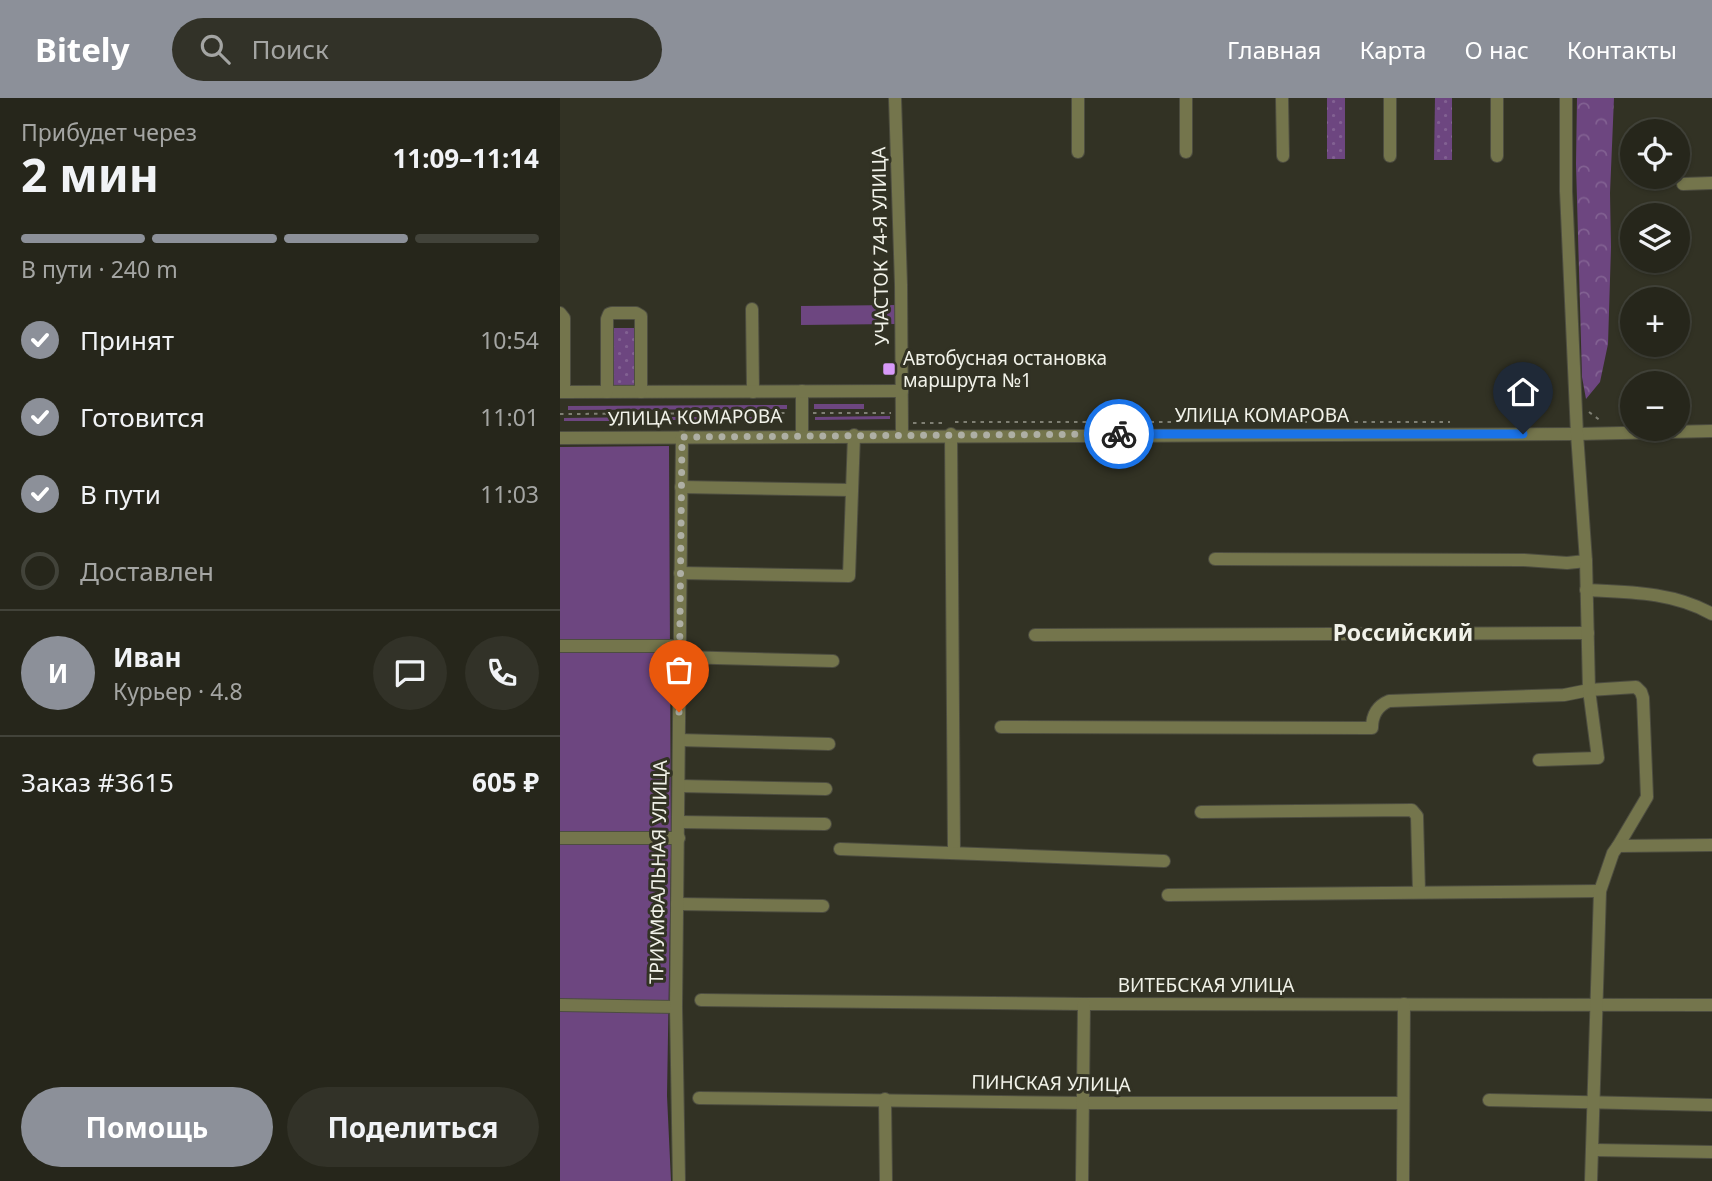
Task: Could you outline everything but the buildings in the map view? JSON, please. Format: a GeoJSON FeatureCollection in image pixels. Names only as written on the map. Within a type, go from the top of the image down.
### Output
{"type":"FeatureCollection","features":[{"type":"Feature","properties":{"kind":"street","name":"УЧАСТОК 74-Я УЛИЦА"},"geometry":{"type":"LineString","coordinates":[[895,98],[905,429]]}},
{"type":"Feature","properties":{"kind":"street"},"geometry":{"type":"LineString","coordinates":[[1078,98],[1078,152]]}},
{"type":"Feature","properties":{"kind":"street"},"geometry":{"type":"LineString","coordinates":[[1186,98],[1186,152]]}},
{"type":"Feature","properties":{"kind":"street"},"geometry":{"type":"LineString","coordinates":[[1282,98],[1283,156]]}},
{"type":"Feature","properties":{"kind":"street"},"geometry":{"type":"LineString","coordinates":[[1390,98],[1390,156]]}},
{"type":"Feature","properties":{"kind":"street"},"geometry":{"type":"LineString","coordinates":[[1497,98],[1497,156]]}},
{"type":"Feature","properties":{"kind":"street"},"geometry":{"type":"LineString","coordinates":[[1539,760],[1598,758],[1589,690],[1586,561],[1577,434],[1566,191],[1566,98]]}},
{"type":"Feature","properties":{"kind":"street"},"geometry":{"type":"LineString","coordinates":[[1690,184],[1712,183]]}},
{"type":"Feature","properties":{"kind":"street"},"geometry":{"type":"LineString","coordinates":[[752,309],[753,392]]}},
{"type":"Feature","properties":{"kind":"street"},"geometry":{"type":"LineString","coordinates":[[560,313],[564,318],[562,392],[902,391]]}},
{"type":"Feature","properties":{"kind":"street"},"geometry":{"type":"LineString","coordinates":[[607,392],[607,318],[612,313],[636,313],[641,316],[641,392]]}},
{"type":"Feature","properties":{"kind":"street"},"geometry":{"type":"LineString","coordinates":[[802,391],[802,436]]}},
{"type":"Feature","properties":{"kind":"street","name":"УЛИЦА КОМАРОВА"},"geometry":{"type":"LineString","coordinates":[[560,438],[854,435],[905,429],[951,434],[1577,434],[1712,431]]}},
{"type":"Feature","properties":{"kind":"street"},"geometry":{"type":"LineString","coordinates":[[951,434],[954,852]]}},
{"type":"Feature","properties":{"kind":"street"},"geometry":{"type":"LineString","coordinates":[[680,573],[849,576],[854,435]]}},
{"type":"Feature","properties":{"kind":"street","name":"ТРИУМФАЛЬНАЯ УЛИЦА"},"geometry":{"type":"LineString","coordinates":[[679,1181],[676,1007],[682,437]]}},
{"type":"Feature","properties":{"kind":"street"},"geometry":{"type":"LineString","coordinates":[[681,487],[852,490]]}},
{"type":"Feature","properties":{"kind":"street"},"geometry":{"type":"LineString","coordinates":[[1215,559],[1510,560],[1567,563],[1586,561]]}},
{"type":"Feature","properties":{"kind":"street"},"geometry":{"type":"LineString","coordinates":[[1586,590],[1665,597],[1696,605],[1712,614]]}},
{"type":"Feature","properties":{"kind":"street"},"geometry":{"type":"LineString","coordinates":[[1035,635],[1588,633]]}},
{"type":"Feature","properties":{"kind":"street"},"geometry":{"type":"LineString","coordinates":[[560,646],[833,661]]}},
{"type":"Feature","properties":{"kind":"street"},"geometry":{"type":"LineString","coordinates":[[1001,727],[1372,728],[1379,705],[1389,701],[1564,695],[1589,690],[1636,687],[1643,698],[1647,797],[1613,853],[1601,891],[1597,944],[1594,1150],[1591,1181]]}},
{"type":"Feature","properties":{"kind":"street"},"geometry":{"type":"LineString","coordinates":[[679,740],[829,744]]}},
{"type":"Feature","properties":{"kind":"street"},"geometry":{"type":"LineString","coordinates":[[679,786],[826,789]]}},
{"type":"Feature","properties":{"kind":"street"},"geometry":{"type":"LineString","coordinates":[[1200,812],[1412,810],[1417,816],[1419,892]]}},
{"type":"Feature","properties":{"kind":"street"},"geometry":{"type":"LineString","coordinates":[[679,822],[825,824]]}},
{"type":"Feature","properties":{"kind":"street"},"geometry":{"type":"LineString","coordinates":[[560,838],[679,838]]}},
{"type":"Feature","properties":{"kind":"street"},"geometry":{"type":"LineString","coordinates":[[1618,846],[1712,845]]}},
{"type":"Feature","properties":{"kind":"street"},"geometry":{"type":"LineString","coordinates":[[840,849],[1164,861]]}},
{"type":"Feature","properties":{"kind":"street"},"geometry":{"type":"LineString","coordinates":[[1168,895],[1601,891]]}},
{"type":"Feature","properties":{"kind":"street"},"geometry":{"type":"LineString","coordinates":[[677,904],[823,906]]}},
{"type":"Feature","properties":{"kind":"street","name":"ВИТЕБСКАЯ УЛИЦА"},"geometry":{"type":"LineString","coordinates":[[701,1000],[1084,1004],[1712,1005]]}},
{"type":"Feature","properties":{"kind":"street"},"geometry":{"type":"LineString","coordinates":[[560,1004],[676,1007]]}},
{"type":"Feature","properties":{"kind":"street"},"geometry":{"type":"LineString","coordinates":[[1082,1181],[1084,1004]]}},
{"type":"Feature","properties":{"kind":"street"},"geometry":{"type":"LineString","coordinates":[[1403,1181],[1404,1004]]}},
{"type":"Feature","properties":{"kind":"street","name":"ПИНСКАЯ УЛИЦА"},"geometry":{"type":"LineString","coordinates":[[699,1098],[1083,1103],[1403,1103]]}},
{"type":"Feature","properties":{"kind":"street"},"geometry":{"type":"LineString","coordinates":[[886,1099],[886,1181]]}},
{"type":"Feature","properties":{"kind":"street"},"geometry":{"type":"LineString","coordinates":[[1489,1100],[1712,1105]]}},
{"type":"Feature","properties":{"kind":"street"},"geometry":{"type":"LineString","coordinates":[[1594,1150],[1712,1152]]}},
{"type":"Feature","properties":{"kind":"path"},"geometry":{"type":"LineString","coordinates":[[560,414],[796,413]]}},
{"type":"Feature","properties":{"kind":"path"},"geometry":{"type":"LineString","coordinates":[[807,413],[896,413]]}},
{"type":"Feature","properties":{"kind":"path"},"geometry":{"type":"LineString","coordinates":[[905,429],[1460,422]]}},
{"type":"Feature","properties":{"kind":"green space"},"geometry":{"type":"Polygon","coordinates":[[[1327,98],[1345,98],[1345,159],[1327,159],[1327,98]]]}},
{"type":"Feature","properties":{"kind":"green space"},"geometry":{"type":"Polygon","coordinates":[[[1435,98],[1452,98],[1452,160],[1434,160],[1435,98]]]}},
{"type":"Feature","properties":{"kind":"green space"},"geometry":{"type":"Polygon","coordinates":[[[1577,98],[1614,98],[1608,344],[1600,382],[1586,399],[1582,377],[1576,164],[1577,98]]]}},
{"type":"Feature","properties":{"kind":"green space"},"geometry":{"type":"Polygon","coordinates":[[[896,305],[896,324],[801,325],[801,306],[896,305]]]}},
{"type":"Feature","properties":{"kind":"green space"},"geometry":{"type":"Polygon","coordinates":[[[611,328],[639,328],[639,385],[611,385],[611,328]]]}},
{"type":"Feature","properties":{"kind":"green space"},"geometry":{"type":"Polygon","coordinates":[[[814,404],[864,404],[864,409],[814,409],[814,404]]]}},
{"type":"Feature","properties":{"kind":"green space"},"geometry":{"type":"Polygon","coordinates":[[[787,405],[787,409],[568,410],[568,406],[787,405]]]}},
{"type":"Feature","properties":{"kind":"green space"},"geometry":{"type":"Polygon","coordinates":[[[890,416],[890,419],[815,420],[815,417],[890,416]]]}},
{"type":"Feature","properties":{"kind":"green space"},"geometry":{"type":"Polygon","coordinates":[[[647,417],[647,421],[564,421],[564,418],[647,417]]]}},
{"type":"Feature","properties":{"kind":"green space"},"geometry":{"type":"Polygon","coordinates":[[[669,417],[780,417],[780,420],[669,420],[669,417]]]}},
{"type":"Feature","properties":{"kind":"green space"},"geometry":{"type":"Polygon","coordinates":[[[669,446],[671,853],[667,1096],[671,1181],[560,1181],[560,447],[669,446]]]}},
{"type":"Feature","properties":{"kind":"way so far"},"geometry":{"type":"LineString","coordinates":[[679,712],[682,437],[1119,434]]}},
{"type":"Feature","properties":{"kind":"place","name":"Автобусная остановка маршрута №1"},"geometry":{"type":"Point","coordinates":[889,369]}},
{"type":"Feature","properties":{"kind":"district","name":"Российский"},"geometry":{"type":"Point","coordinates":[1403,633]}},
{"type":"Feature","properties":{"kind":"route"},"geometry":{"type":"LineString","coordinates":[[1119,434],[1523,434]]}}]}
